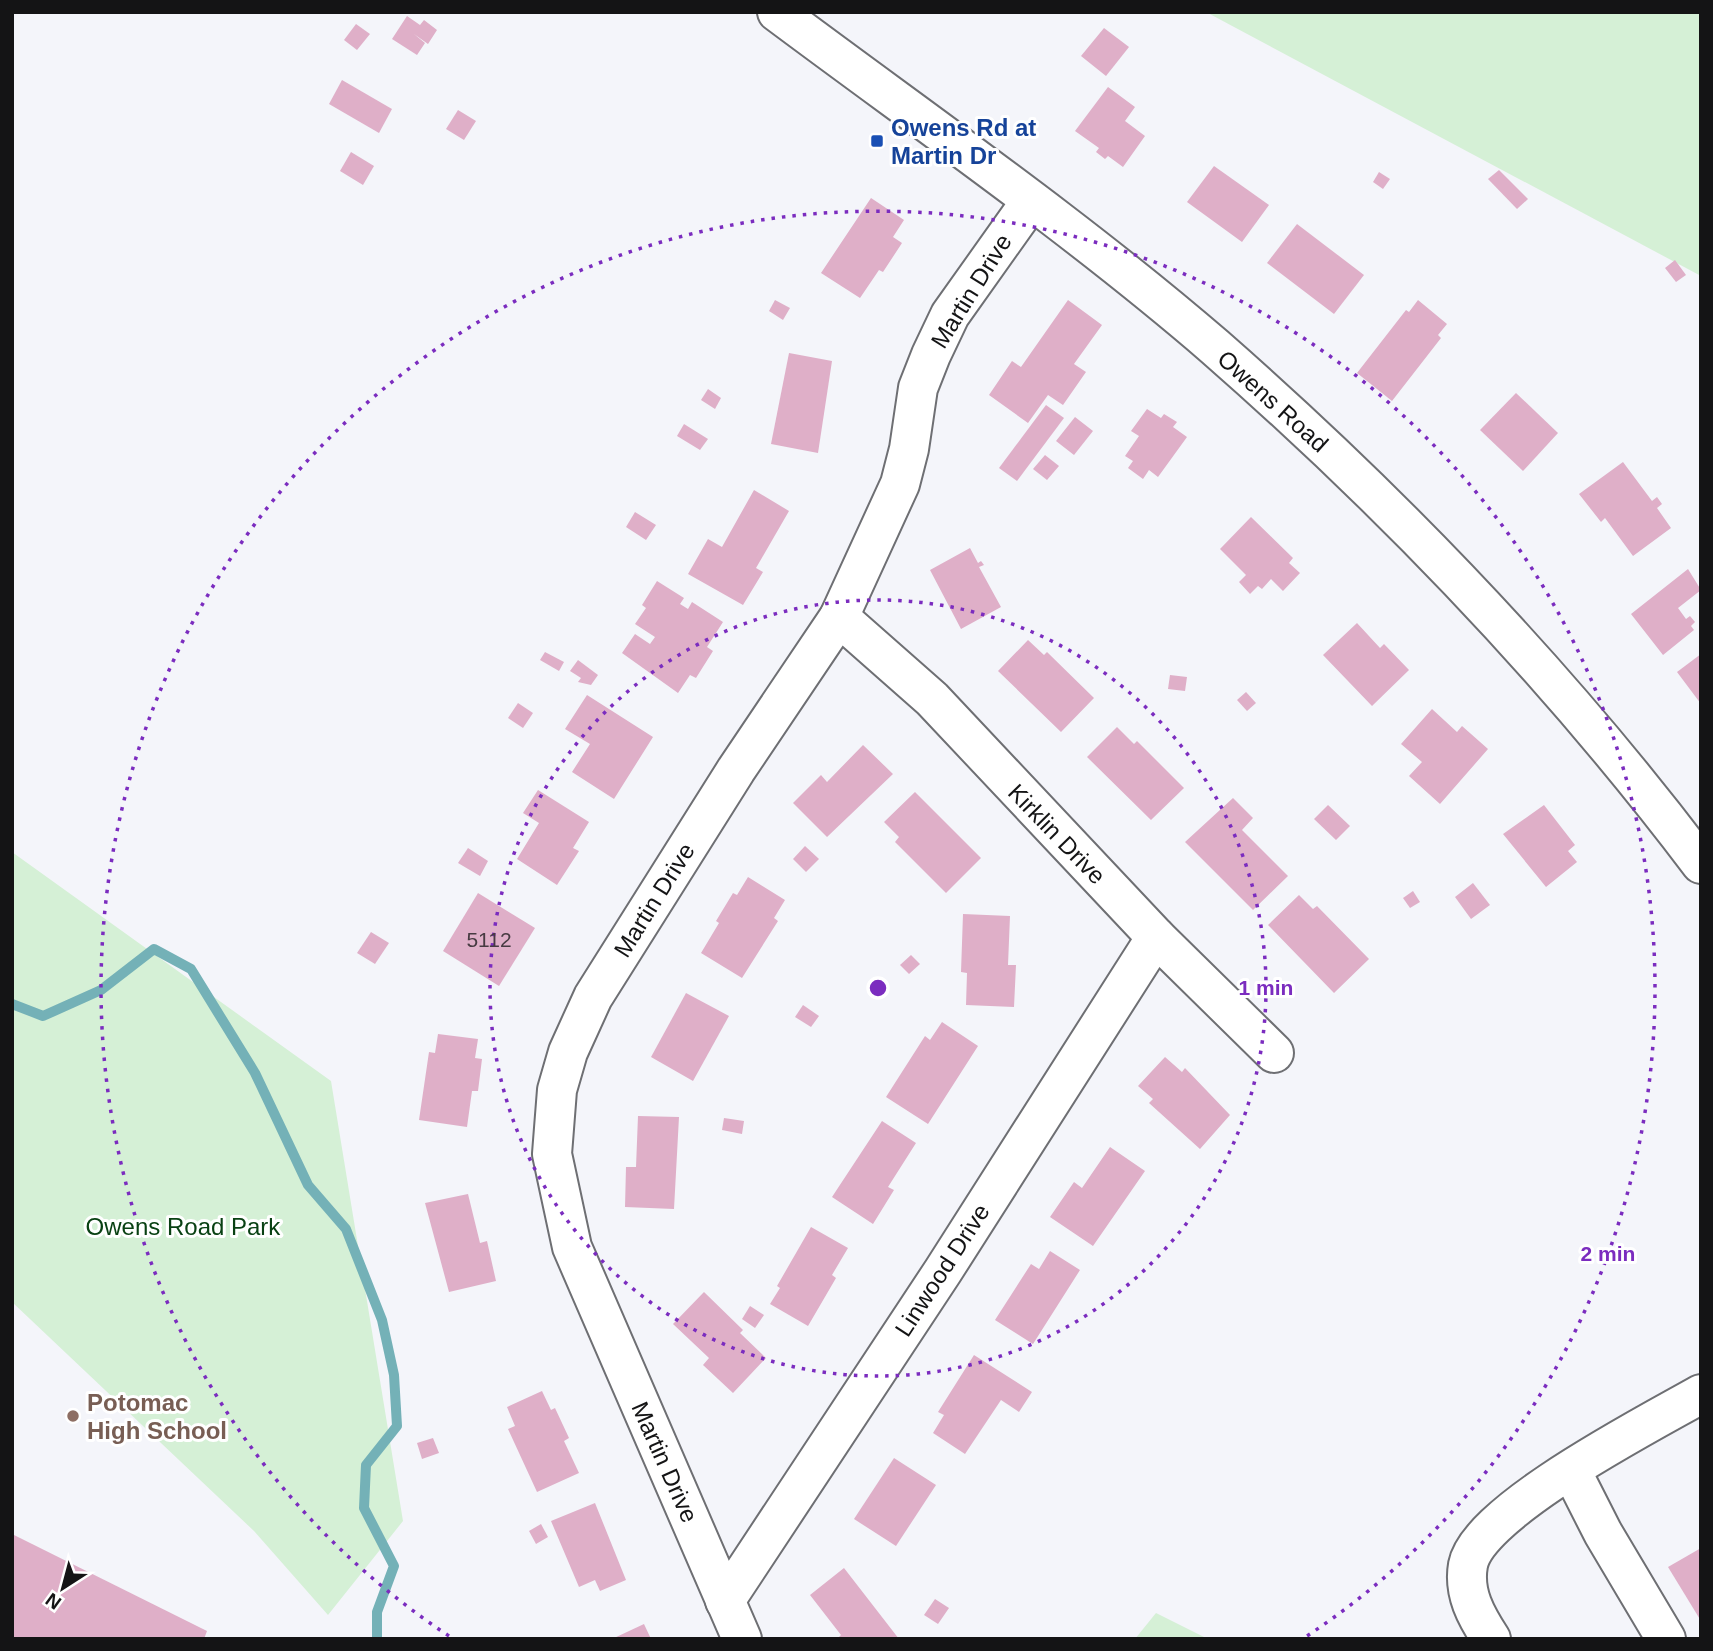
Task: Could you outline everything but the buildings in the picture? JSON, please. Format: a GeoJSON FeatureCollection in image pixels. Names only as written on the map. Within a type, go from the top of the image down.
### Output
{"type":"FeatureCollection","features":[{"type":"Feature","properties":{"kind":"street","name":"Owens Road"},"geometry":{"type":"LineString","coordinates":[[777,12],[1116,265],[1215,347],[1359,480],[1476,596],[1643,787],[1701,864]]}},
{"type":"Feature","properties":{"kind":"street","name":"Martin Drive"},"geometry":{"type":"LineString","coordinates":[[741,1639],[572,1247],[552,1154],[557,1090],[568,1052],[593,997],[736,770],[839,617],[900,484],[909,449],[918,388],[931,355],[950,316],[1031,201]]}},
{"type":"Feature","properties":{"kind":"street","name":"Kirklin Drive"},"geometry":{"type":"LineString","coordinates":[[839,617],[932,699],[1156,937],[1274,1052]]}},
{"type":"Feature","properties":{"kind":"street","name":"Linwood Drive"},"geometry":{"type":"LineString","coordinates":[[725,1601],[943,1271],[1156,937]]}},
{"type":"Feature","properties":{"kind":"street"},"geometry":{"type":"LineString","coordinates":[[1491,1639],[1468,1595],[1468,1565],[1473,1550],[1497,1523],[1571,1470],[1701,1394]]}},
{"type":"Feature","properties":{"kind":"street"},"geometry":{"type":"LineString","coordinates":[[1571,1470],[1603,1533],[1666,1639]]}},
{"type":"Feature","properties":{"kind":"green space"},"geometry":{"type":"Polygon","coordinates":[[[1206,12],[1701,12],[1701,276],[1206,12]]]}},
{"type":"Feature","properties":{"kind":"green space","name":"Owens Road Park"},"geometry":{"type":"Polygon","coordinates":[[[12,852],[331,1081],[403,1521],[328,1615],[254,1531],[12,1302],[12,852]]]}},
{"type":"Feature","properties":{"kind":"green space"},"geometry":{"type":"Polygon","coordinates":[[[1156,1613],[1208,1639],[1135,1639],[1156,1613]]]}},
{"type":"Feature","properties":{"kind":"waterway"},"geometry":{"type":"LineString","coordinates":[[12,1004],[43,1016],[101,990],[154,949],[191,969],[255,1073],[308,1185],[346,1229],[382,1320],[394,1375],[397,1426],[366,1465],[364,1508],[394,1566],[377,1612],[377,1639]]}},
{"type":"Feature","properties":{"kind":"place","name":"Owens Rd at Martin Dr"},"geometry":{"type":"Point","coordinates":[877,141]}},
{"type":"Feature","properties":{"kind":"place","name":"Potomac High School"},"geometry":{"type":"Point","coordinates":[73,1416]}}]}
